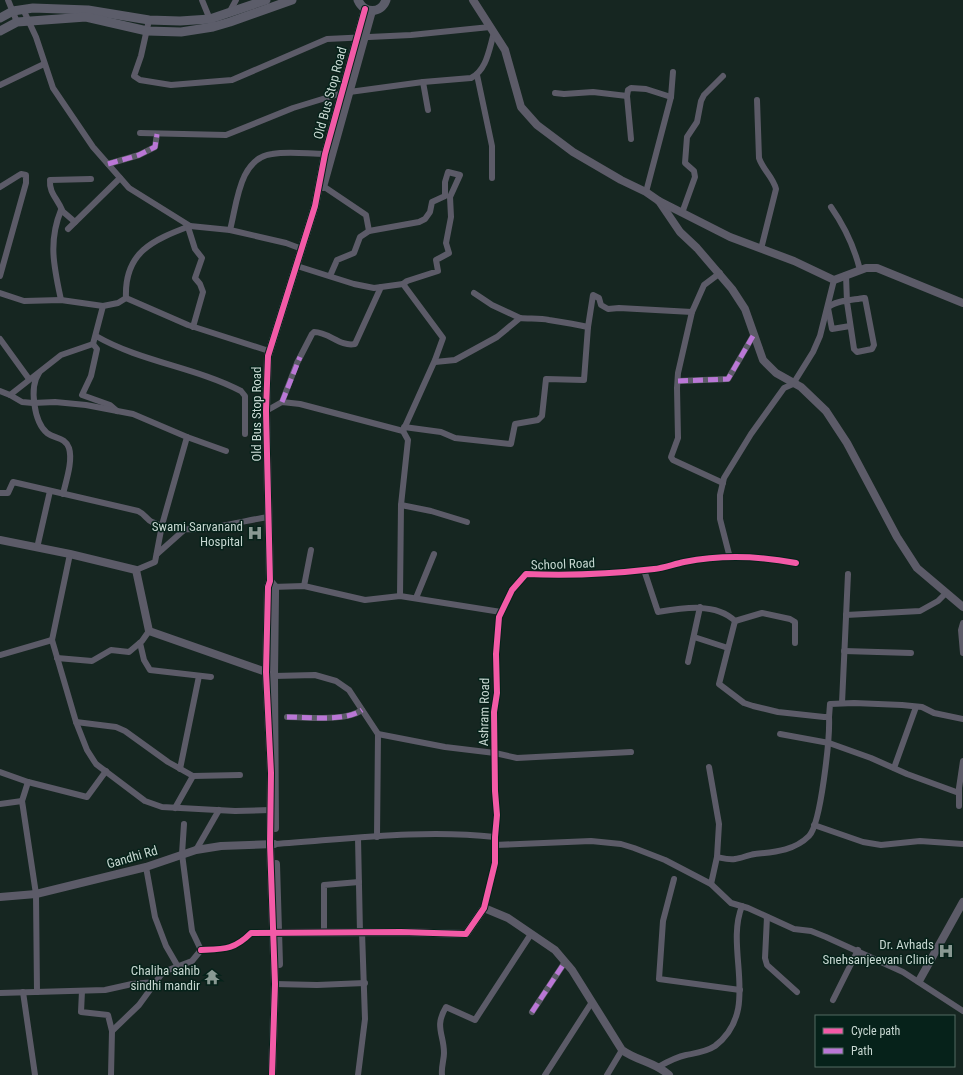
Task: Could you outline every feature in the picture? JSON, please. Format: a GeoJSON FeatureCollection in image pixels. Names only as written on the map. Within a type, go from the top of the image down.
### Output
{"type":"FeatureCollection","features":[{"type":"Feature","properties":{"kind":"main road"},"geometry":{"type":"LineString","coordinates":[[0,18],[13,11],[23,9],[88,10],[149,20],[211,23],[228,14],[266,0]]}},
{"type":"Feature","properties":{"kind":"main road"},"geometry":{"type":"LineString","coordinates":[[0,31],[17,22],[29,20],[86,17],[147,31],[182,32],[292,0]]}},
{"type":"Feature","properties":{"kind":"main road"},"geometry":{"type":"LineString","coordinates":[[358,0],[369,10],[381,8],[386,0]]}},
{"type":"Feature","properties":{"kind":"street"},"geometry":{"type":"LineString","coordinates":[[8,0],[17,22]]}},
{"type":"Feature","properties":{"kind":"street"},"geometry":{"type":"LineString","coordinates":[[202,0],[211,23]]}},
{"type":"Feature","properties":{"kind":"street"},"geometry":{"type":"LineString","coordinates":[[228,14],[236,0]]}},
{"type":"Feature","properties":{"kind":"street"},"geometry":{"type":"LineString","coordinates":[[473,0],[505,50],[521,107],[531,119],[550,135],[591,164],[646,192],[659,201],[682,213],[730,237],[812,268],[834,280]]}},
{"type":"Feature","properties":{"kind":"street"},"geometry":{"type":"LineString","coordinates":[[23,9],[29,20],[53,88],[77,124],[108,164],[135,192],[189,227],[195,249],[202,258],[195,278],[200,284],[203,292],[193,327]]}},
{"type":"Feature","properties":{"kind":"street","name":"Old Bus Stop Road"},"geometry":{"type":"LineString","coordinates":[[315,206],[320,198],[324,186],[334,138],[360,38],[369,10]]}},
{"type":"Feature","properties":{"kind":"street"},"geometry":{"type":"LineString","coordinates":[[149,20],[141,56],[134,76],[140,80],[170,85],[232,80],[327,39],[493,32]]}},
{"type":"Feature","properties":{"kind":"street"},"geometry":{"type":"LineString","coordinates":[[140,133],[226,134],[293,108],[346,93],[423,82],[471,78],[477,75],[484,65],[493,32]]}},
{"type":"Feature","properties":{"kind":"street"},"geometry":{"type":"LineString","coordinates":[[0,85],[44,64]]}},
{"type":"Feature","properties":{"kind":"street"},"geometry":{"type":"LineString","coordinates":[[646,192],[671,97],[674,72]]}},
{"type":"Feature","properties":{"kind":"street"},"geometry":{"type":"LineString","coordinates":[[477,75],[492,146],[492,178]]}},
{"type":"Feature","properties":{"kind":"street"},"geometry":{"type":"LineString","coordinates":[[682,213],[695,177],[694,171],[685,163],[687,136],[697,122],[700,105],[704,95],[723,76]]}},
{"type":"Feature","properties":{"kind":"street"},"geometry":{"type":"LineString","coordinates":[[423,82],[428,110]]}},
{"type":"Feature","properties":{"kind":"street"},"geometry":{"type":"LineString","coordinates":[[631,140],[627,96],[628,90],[636,87],[671,97]]}},
{"type":"Feature","properties":{"kind":"street"},"geometry":{"type":"LineString","coordinates":[[555,93],[564,94],[593,92],[627,96]]}},
{"type":"Feature","properties":{"kind":"street"},"geometry":{"type":"LineString","coordinates":[[757,100],[760,158],[762,167],[774,183],[776,189],[761,250]]}},
{"type":"Feature","properties":{"kind":"street"},"geometry":{"type":"LineString","coordinates":[[108,164],[134,157],[155,146],[157,134]]}},
{"type":"Feature","properties":{"kind":"street","name":"Old Bus Stop Road"},"geometry":{"type":"LineString","coordinates":[[271,585],[266,410],[269,351],[315,206],[325,154],[334,138]]}},
{"type":"Feature","properties":{"kind":"street"},"geometry":{"type":"LineString","coordinates":[[230,230],[244,176],[255,161],[271,154],[325,154]]}},
{"type":"Feature","properties":{"kind":"street"},"geometry":{"type":"LineString","coordinates":[[297,266],[354,284],[374,288],[403,284],[407,281],[438,271],[436,260],[449,253],[446,243],[451,217],[450,198],[460,175],[448,172],[445,182],[445,196],[432,202],[430,212],[425,219],[411,224],[369,231],[360,237],[354,253],[336,260],[330,276]]}},
{"type":"Feature","properties":{"kind":"street"},"geometry":{"type":"LineString","coordinates":[[0,187],[21,174],[26,175],[26,183],[12,238],[0,276]]}},
{"type":"Feature","properties":{"kind":"street"},"geometry":{"type":"LineString","coordinates":[[68,229],[120,178]]}},
{"type":"Feature","properties":{"kind":"street"},"geometry":{"type":"LineString","coordinates":[[75,222],[62,210],[58,201],[50,191],[50,180],[91,179]]}},
{"type":"Feature","properties":{"kind":"street"},"geometry":{"type":"LineString","coordinates":[[324,186],[366,215],[369,231]]}},
{"type":"Feature","properties":{"kind":"street"},"geometry":{"type":"LineString","coordinates":[[659,201],[680,232],[720,273],[745,309],[763,360],[776,373],[793,384],[801,387],[826,411],[847,443],[907,554],[917,568],[963,607]]}},
{"type":"Feature","properties":{"kind":"street"},"geometry":{"type":"LineString","coordinates":[[831,207],[855,248],[860,270]]}},
{"type":"Feature","properties":{"kind":"street"},"geometry":{"type":"LineString","coordinates":[[61,300],[52,253],[53,234],[62,210]]}},
{"type":"Feature","properties":{"kind":"street"},"geometry":{"type":"LineString","coordinates":[[126,298],[126,285],[129,270],[142,250],[149,244],[189,227],[230,230],[286,243],[302,249]]}},
{"type":"Feature","properties":{"kind":"street"},"geometry":{"type":"LineString","coordinates":[[834,280],[860,270],[877,268],[892,272],[912,283],[963,304]]}},
{"type":"Feature","properties":{"kind":"street"},"geometry":{"type":"LineString","coordinates":[[720,273],[704,285],[692,312],[678,381],[678,438],[671,459],[722,483]]}},
{"type":"Feature","properties":{"kind":"street"},"geometry":{"type":"LineString","coordinates":[[846,275],[846,302],[856,351],[872,349],[874,345],[866,299],[864,298],[846,302],[834,304],[828,308],[830,327],[833,329],[850,326]]}},
{"type":"Feature","properties":{"kind":"street"},"geometry":{"type":"LineString","coordinates":[[730,558],[720,519],[720,495],[722,483],[752,434],[784,388],[793,384],[817,344],[834,280]]}},
{"type":"Feature","properties":{"kind":"street"},"geometry":{"type":"LineString","coordinates":[[400,596],[401,505],[408,448],[408,440],[403,429],[435,362],[443,338],[403,284]]}},
{"type":"Feature","properties":{"kind":"street"},"geometry":{"type":"LineString","coordinates":[[282,402],[297,364],[312,334],[314,332],[320,332],[346,344],[355,344],[381,288]]}},
{"type":"Feature","properties":{"kind":"street"},"geometry":{"type":"LineString","coordinates":[[0,293],[24,301],[61,300],[103,306],[118,303],[126,298]]}},
{"type":"Feature","properties":{"kind":"street"},"geometry":{"type":"LineString","coordinates":[[474,293],[492,305],[520,318],[566,322],[588,327]]}},
{"type":"Feature","properties":{"kind":"street"},"geometry":{"type":"LineString","coordinates":[[266,410],[282,402],[313,407],[403,429],[441,432],[455,438],[511,444],[515,424],[538,420],[542,416],[546,379],[584,380],[588,327],[592,299],[596,295],[601,305],[608,309],[619,308],[692,312]]}},
{"type":"Feature","properties":{"kind":"street"},"geometry":{"type":"LineString","coordinates":[[126,298],[193,327],[269,351]]}},
{"type":"Feature","properties":{"kind":"street"},"geometry":{"type":"LineString","coordinates":[[93,344],[103,306]]}},
{"type":"Feature","properties":{"kind":"street"},"geometry":{"type":"LineString","coordinates":[[435,362],[455,360],[497,337],[520,318]]}},
{"type":"Feature","properties":{"kind":"street"},"geometry":{"type":"LineString","coordinates":[[96,336],[120,348],[184,368],[241,391],[245,396],[245,434]]}},
{"type":"Feature","properties":{"kind":"street"},"geometry":{"type":"LineString","coordinates":[[678,381],[728,379],[754,336]]}},
{"type":"Feature","properties":{"kind":"street"},"geometry":{"type":"LineString","coordinates":[[0,339],[29,379]]}},
{"type":"Feature","properties":{"kind":"street"},"geometry":{"type":"LineString","coordinates":[[10,395],[61,355],[93,344]]}},
{"type":"Feature","properties":{"kind":"street"},"geometry":{"type":"LineString","coordinates":[[93,344],[97,349],[91,376],[82,395],[110,405],[119,412]]}},
{"type":"Feature","properties":{"kind":"street"},"geometry":{"type":"LineString","coordinates":[[41,370],[35,383],[33,403],[46,431],[62,439],[69,449],[69,462],[63,494]]}},
{"type":"Feature","properties":{"kind":"street"},"geometry":{"type":"LineString","coordinates":[[0,391],[22,402],[55,402],[86,405],[133,414],[187,438],[226,451]]}},
{"type":"Feature","properties":{"kind":"street"},"geometry":{"type":"LineString","coordinates":[[0,540],[70,554],[136,570],[155,562],[162,525],[187,438]]}},
{"type":"Feature","properties":{"kind":"street"},"geometry":{"type":"LineString","coordinates":[[0,493],[8,493],[13,482],[138,511],[146,515],[153,523],[184,530],[268,517]]}},
{"type":"Feature","properties":{"kind":"street"},"geometry":{"type":"LineString","coordinates":[[37,548],[50,491]]}},
{"type":"Feature","properties":{"kind":"street"},"geometry":{"type":"LineString","coordinates":[[401,505],[431,511],[467,522]]}},
{"type":"Feature","properties":{"kind":"street"},"geometry":{"type":"LineString","coordinates":[[156,554],[184,530]]}},
{"type":"Feature","properties":{"kind":"street"},"geometry":{"type":"LineString","coordinates":[[304,586],[311,550]]}},
{"type":"Feature","properties":{"kind":"street"},"geometry":{"type":"LineString","coordinates":[[70,554],[52,640],[76,722],[91,757],[96,764],[145,801],[162,807],[219,810],[270,810]]}},
{"type":"Feature","properties":{"kind":"street"},"geometry":{"type":"LineString","coordinates":[[416,598],[434,554]]}},
{"type":"Feature","properties":{"kind":"street"},"geometry":{"type":"LineString","coordinates":[[735,621],[730,617],[710,609],[700,607],[658,612],[644,570],[655,569],[683,562],[730,558],[775,559],[796,563]]}},
{"type":"Feature","properties":{"kind":"street"},"geometry":{"type":"LineString","coordinates":[[57,658],[92,661],[111,650],[129,652],[140,643],[149,631],[136,570]]}},
{"type":"Feature","properties":{"kind":"street","name":"School Road"},"geometry":{"type":"LineString","coordinates":[[501,612],[512,590],[526,574],[566,576],[644,570]]}},
{"type":"Feature","properties":{"kind":"street"},"geometry":{"type":"LineString","coordinates":[[842,702],[848,574]]}},
{"type":"Feature","properties":{"kind":"street"},"geometry":{"type":"LineString","coordinates":[[271,585],[304,586],[365,600],[400,596],[501,612]]}},
{"type":"Feature","properties":{"kind":"street"},"geometry":{"type":"LineString","coordinates":[[271,585],[266,672],[271,773],[270,810],[273,844],[276,933],[276,1075]]}},
{"type":"Feature","properties":{"kind":"street"},"geometry":{"type":"LineString","coordinates":[[271,585],[276,770],[273,844]]}},
{"type":"Feature","properties":{"kind":"street"},"geometry":{"type":"LineString","coordinates":[[846,615],[920,611],[938,601],[946,593]]}},
{"type":"Feature","properties":{"kind":"street"},"geometry":{"type":"LineString","coordinates":[[688,662],[700,607]]}},
{"type":"Feature","properties":{"kind":"street","name":"Ashram Road"},"geometry":{"type":"LineString","coordinates":[[484,908],[495,863],[497,815],[495,754],[497,631],[501,612]]}},
{"type":"Feature","properties":{"kind":"street"},"geometry":{"type":"LineString","coordinates":[[735,621],[762,613],[790,619],[795,622],[795,643]]}},
{"type":"Feature","properties":{"kind":"street"},"geometry":{"type":"LineString","coordinates":[[735,621],[719,684],[744,703],[773,711],[829,717]]}},
{"type":"Feature","properties":{"kind":"street"},"geometry":{"type":"LineString","coordinates":[[963,623],[961,630],[963,653]]}},
{"type":"Feature","properties":{"kind":"street"},"geometry":{"type":"LineString","coordinates":[[149,631],[274,676],[315,675],[336,681],[349,690],[378,734],[377,837]]}},
{"type":"Feature","properties":{"kind":"street"},"geometry":{"type":"LineString","coordinates":[[694,637],[728,648]]}},
{"type":"Feature","properties":{"kind":"street"},"geometry":{"type":"LineString","coordinates":[[0,655],[52,640]]}},
{"type":"Feature","properties":{"kind":"street"},"geometry":{"type":"LineString","coordinates":[[140,643],[144,660],[150,670],[211,677]]}},
{"type":"Feature","properties":{"kind":"street"},"geometry":{"type":"LineString","coordinates":[[844,651],[911,653]]}},
{"type":"Feature","properties":{"kind":"street"},"geometry":{"type":"LineString","coordinates":[[180,769],[199,676]]}},
{"type":"Feature","properties":{"kind":"street"},"geometry":{"type":"LineString","coordinates":[[717,857],[734,859],[754,854],[771,854],[796,846],[810,835],[814,825],[827,763],[830,704],[842,702],[916,707],[934,713],[963,718]]}},
{"type":"Feature","properties":{"kind":"street"},"geometry":{"type":"LineString","coordinates":[[894,768],[916,707]]}},
{"type":"Feature","properties":{"kind":"street"},"geometry":{"type":"LineString","coordinates":[[287,717],[333,717],[356,715],[362,710]]}},
{"type":"Feature","properties":{"kind":"street"},"geometry":{"type":"LineString","coordinates":[[76,722],[116,727],[125,731],[168,762],[193,776],[240,775]]}},
{"type":"Feature","properties":{"kind":"street"},"geometry":{"type":"LineString","coordinates":[[378,734],[445,747],[517,758],[631,752]]}},
{"type":"Feature","properties":{"kind":"street"},"geometry":{"type":"LineString","coordinates":[[780,734],[829,743],[959,793]]}},
{"type":"Feature","properties":{"kind":"street"},"geometry":{"type":"LineString","coordinates":[[959,806],[963,761]]}},
{"type":"Feature","properties":{"kind":"street"},"geometry":{"type":"LineString","coordinates":[[709,768],[719,817],[717,857],[711,884]]}},
{"type":"Feature","properties":{"kind":"street"},"geometry":{"type":"LineString","coordinates":[[0,772],[28,782],[87,796],[106,771]]}},
{"type":"Feature","properties":{"kind":"street"},"geometry":{"type":"LineString","coordinates":[[175,808],[193,776]]}},
{"type":"Feature","properties":{"kind":"street"},"geometry":{"type":"LineString","coordinates":[[28,782],[22,801],[36,894],[38,992]]}},
{"type":"Feature","properties":{"kind":"street"},"geometry":{"type":"LineString","coordinates":[[0,804],[22,801]]}},
{"type":"Feature","properties":{"kind":"street"},"geometry":{"type":"LineString","coordinates":[[196,850],[219,810]]}},
{"type":"Feature","properties":{"kind":"street"},"geometry":{"type":"LineString","coordinates":[[184,824],[182,854],[192,931],[201,950]]}},
{"type":"Feature","properties":{"kind":"street"},"geometry":{"type":"LineString","coordinates":[[814,825],[862,842],[881,845],[920,841],[963,844]]}},
{"type":"Feature","properties":{"kind":"street"},"geometry":{"type":"LineString","coordinates":[[273,844],[408,834],[476,835],[495,837]]}},
{"type":"Feature","properties":{"kind":"street"},"geometry":{"type":"LineString","coordinates":[[358,838],[361,932],[365,983],[365,1019],[358,1075]]}},
{"type":"Feature","properties":{"kind":"street"},"geometry":{"type":"LineString","coordinates":[[495,845],[577,841],[622,844],[665,860],[711,884],[731,903],[742,906],[794,929],[811,931],[858,950],[919,981],[963,1011]]}},
{"type":"Feature","properties":{"kind":"street","name":"Gandhi Rd"},"geometry":{"type":"LineString","coordinates":[[0,897],[36,894],[146,867],[196,850],[220,846],[273,844]]}},
{"type":"Feature","properties":{"kind":"street"},"geometry":{"type":"LineString","coordinates":[[146,867],[155,917],[166,946],[177,965]]}},
{"type":"Feature","properties":{"kind":"street"},"geometry":{"type":"LineString","coordinates":[[674,879],[662,921],[659,979],[740,990]]}},
{"type":"Feature","properties":{"kind":"street"},"geometry":{"type":"LineString","coordinates":[[324,933],[322,888],[324,885],[359,882]]}},
{"type":"Feature","properties":{"kind":"street"},"geometry":{"type":"LineString","coordinates":[[919,981],[963,902]]}},
{"type":"Feature","properties":{"kind":"street"},"geometry":{"type":"LineString","coordinates":[[658,1067],[670,1060],[703,1052],[715,1046],[724,1037],[736,1018],[740,990],[736,928],[742,906]]}},
{"type":"Feature","properties":{"kind":"street"},"geometry":{"type":"LineString","coordinates":[[112,1031],[139,1004],[163,972],[177,965],[192,961],[201,950],[227,949],[240,944],[251,933],[361,932],[466,934],[484,908],[508,918],[555,950],[592,1002],[622,1050],[632,1058],[651,1063],[669,1075]]}},
{"type":"Feature","properties":{"kind":"street"},"geometry":{"type":"LineString","coordinates":[[767,918],[765,958],[767,965],[797,992]]}},
{"type":"Feature","properties":{"kind":"street"},"geometry":{"type":"LineString","coordinates":[[442,1075],[444,1052],[439,1024],[446,1007],[475,1020],[531,934]]}},
{"type":"Feature","properties":{"kind":"street"},"geometry":{"type":"LineString","coordinates":[[833,1000],[858,950]]}},
{"type":"Feature","properties":{"kind":"street"},"geometry":{"type":"LineString","coordinates":[[532,1012],[565,962]]}},
{"type":"Feature","properties":{"kind":"street"},"geometry":{"type":"LineString","coordinates":[[0,993],[105,990],[132,984],[155,982]]}},
{"type":"Feature","properties":{"kind":"street"},"geometry":{"type":"LineString","coordinates":[[277,984],[317,985],[365,983]]}},
{"type":"Feature","properties":{"kind":"street"},"geometry":{"type":"LineString","coordinates":[[272,1075],[277,984]]}},
{"type":"Feature","properties":{"kind":"street"},"geometry":{"type":"LineString","coordinates":[[82,991],[82,1012],[108,1014],[112,1031],[111,1075]]}},
{"type":"Feature","properties":{"kind":"street"},"geometry":{"type":"LineString","coordinates":[[23,992],[36,1075]]}},
{"type":"Feature","properties":{"kind":"street"},"geometry":{"type":"LineString","coordinates":[[545,1075],[592,1002]]}},
{"type":"Feature","properties":{"kind":"street"},"geometry":{"type":"LineString","coordinates":[[607,1075],[622,1050]]}},
{"type":"Feature","properties":{"kind":"marked path"},"geometry":{"type":"LineString","coordinates":[[108,164],[139,155],[155,147],[157,134]]}},
{"type":"Feature","properties":{"kind":"marked path"},"geometry":{"type":"LineString","coordinates":[[678,381],[728,379],[753,336]]}},
{"type":"Feature","properties":{"kind":"marked path"},"geometry":{"type":"LineString","coordinates":[[282,402],[300,357]]}},
{"type":"Feature","properties":{"kind":"marked path"},"geometry":{"type":"LineString","coordinates":[[287,717],[336,717],[355,714],[362,710]]}},
{"type":"Feature","properties":{"kind":"marked path"},"geometry":{"type":"LineString","coordinates":[[532,1012],[565,962]]}},
{"type":"Feature","properties":{"kind":"cycle path"},"geometry":{"type":"LineString","coordinates":[[272,1075],[275,984],[270,844],[271,773],[266,672],[268,587],[270,581],[266,411],[268,356],[315,206],[325,154],[365,9]]}},
{"type":"Feature","properties":{"kind":"cycle path"},"geometry":{"type":"LineString","coordinates":[[201,950],[228,948],[234,946],[251,933],[401,932],[466,934],[484,908],[495,863],[497,815],[495,791],[494,712],[497,693],[496,654],[499,617],[512,590],[526,574],[574,575],[622,572],[726,557],[768,559],[796,563]]}},
{"type":"Feature","properties":{"kind":"place","name":"Swami Sarvanand Hospital"},"geometry":{"type":"Point","coordinates":[255,533]}},
{"type":"Feature","properties":{"kind":"place","name":"Dr. Avhads Snehsanjeevani Clinic"},"geometry":{"type":"Point","coordinates":[946,951]}},
{"type":"Feature","properties":{"kind":"place","name":"Chaliha sahib sindhi mandir"},"geometry":{"type":"Point","coordinates":[212,977]}}]}
